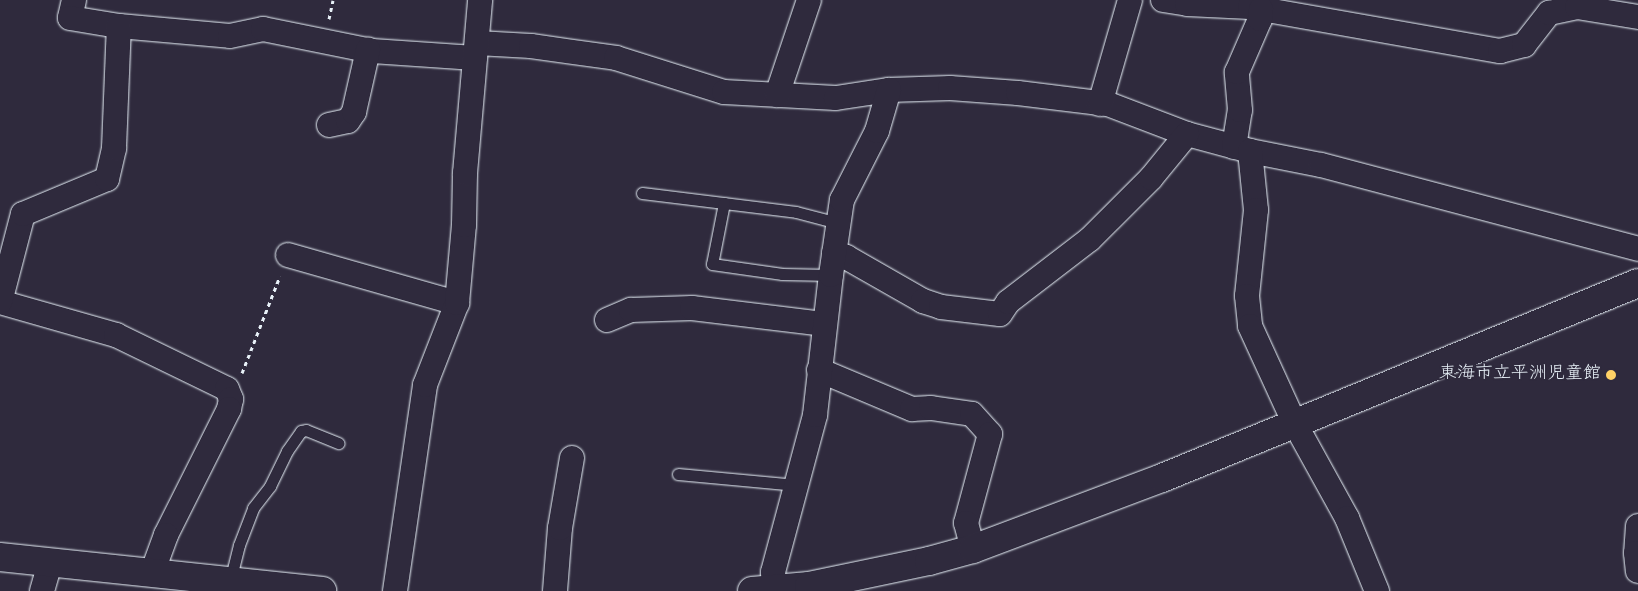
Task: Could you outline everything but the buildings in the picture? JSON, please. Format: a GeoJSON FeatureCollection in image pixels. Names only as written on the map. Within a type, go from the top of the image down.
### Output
{"type":"FeatureCollection","features":[{"type":"Feature","properties":{"kind":"street"},"geometry":{"type":"LineString","coordinates":[[74,0],[70,18],[119,26],[230,36],[263,29],[368,50],[476,50],[531,46],[584,52],[616,58],[724,92],[836,98],[889,90],[950,88],[1018,93],[1108,104],[1187,134],[1242,149],[1321,165],[1638,248]]}},
{"type":"Feature","properties":{"kind":"street"},"geometry":{"type":"LineString","coordinates":[[395,591],[425,385],[458,303],[464,225],[465,173],[480,0]]}},
{"type":"Feature","properties":{"kind":"street"},"geometry":{"type":"LineString","coordinates":[[777,96],[809,0]]}},
{"type":"Feature","properties":{"kind":"street"},"geometry":{"type":"LineString","coordinates":[[1100,104],[1130,0]]}},
{"type":"Feature","properties":{"kind":"street"},"geometry":{"type":"LineString","coordinates":[[1162,0],[1187,4],[1254,5],[1500,51],[1524,45],[1549,13],[1578,6],[1628,10]]}},
{"type":"Feature","properties":{"kind":"street"},"geometry":{"type":"LineString","coordinates":[[1254,5],[1260,18],[1237,72],[1242,149],[1256,210],[1247,312],[1250,326],[1294,422],[1347,518],[1377,591]]}},
{"type":"Feature","properties":{"kind":"street"},"geometry":{"type":"LineString","coordinates":[[119,26],[114,148],[107,179],[23,214],[0,302],[116,335],[227,389],[231,399],[229,409],[166,535],[152,573]]}},
{"type":"Feature","properties":{"kind":"street"},"geometry":{"type":"LineString","coordinates":[[329,125],[348,121],[354,112],[368,50]]}},
{"type":"Feature","properties":{"kind":"street"},"geometry":{"type":"LineString","coordinates":[[763,590],[773,572],[815,416],[824,324],[842,200],[877,131],[889,90]]}},
{"type":"Feature","properties":{"kind":"street"},"geometry":{"type":"LineString","coordinates":[[832,264],[846,257],[922,301],[941,307],[1000,314],[1008,302],[1090,239],[1151,178],[1187,134]]}},
{"type":"Feature","properties":{"kind":"street"},"geometry":{"type":"LineString","coordinates":[[288,255],[458,303]]}},
{"type":"Feature","properties":{"kind":"street"},"geometry":{"type":"LineString","coordinates":[[763,590],[809,586],[929,561],[973,549],[1162,478],[1294,422],[1638,283]]}},
{"type":"Feature","properties":{"kind":"street"},"geometry":{"type":"LineString","coordinates":[[607,320],[631,310],[692,308],[824,324]]}},
{"type":"Feature","properties":{"kind":"street"},"geometry":{"type":"LineString","coordinates":[[819,370],[912,409],[931,408],[972,414],[990,434],[966,524],[973,549]]}},
{"type":"Feature","properties":{"kind":"street"},"geometry":{"type":"LineString","coordinates":[[555,591],[560,528],[572,458]]}},
{"type":"Feature","properties":{"kind":"street"},"geometry":{"type":"LineString","coordinates":[[1638,526],[1636,553],[1638,571]]}},
{"type":"Feature","properties":{"kind":"street"},"geometry":{"type":"LineString","coordinates":[[0,557],[322,591]]}},
{"type":"Feature","properties":{"kind":"street"},"geometry":{"type":"LineString","coordinates":[[42,591],[50,563]]}},
{"type":"Feature","properties":{"kind":"lane"},"geometry":{"type":"LineString","coordinates":[[642,193],[796,212],[838,223]]}},
{"type":"Feature","properties":{"kind":"lane"},"geometry":{"type":"LineString","coordinates":[[724,203],[712,264],[782,274],[832,264]]}},
{"type":"Feature","properties":{"kind":"lane"},"geometry":{"type":"LineString","coordinates":[[230,581],[239,545],[253,508],[270,486],[287,451],[301,431],[306,430],[340,443]]}},
{"type":"Feature","properties":{"kind":"lane"},"geometry":{"type":"LineString","coordinates":[[678,474],[796,485]]}},
{"type":"Feature","properties":{"kind":"path"},"geometry":{"type":"LineString","coordinates":[[231,399],[288,255]]}},
{"type":"Feature","properties":{"kind":"place","name":"東海市立平洲児童館"},"geometry":{"type":"Point","coordinates":[1611,375]}}]}
